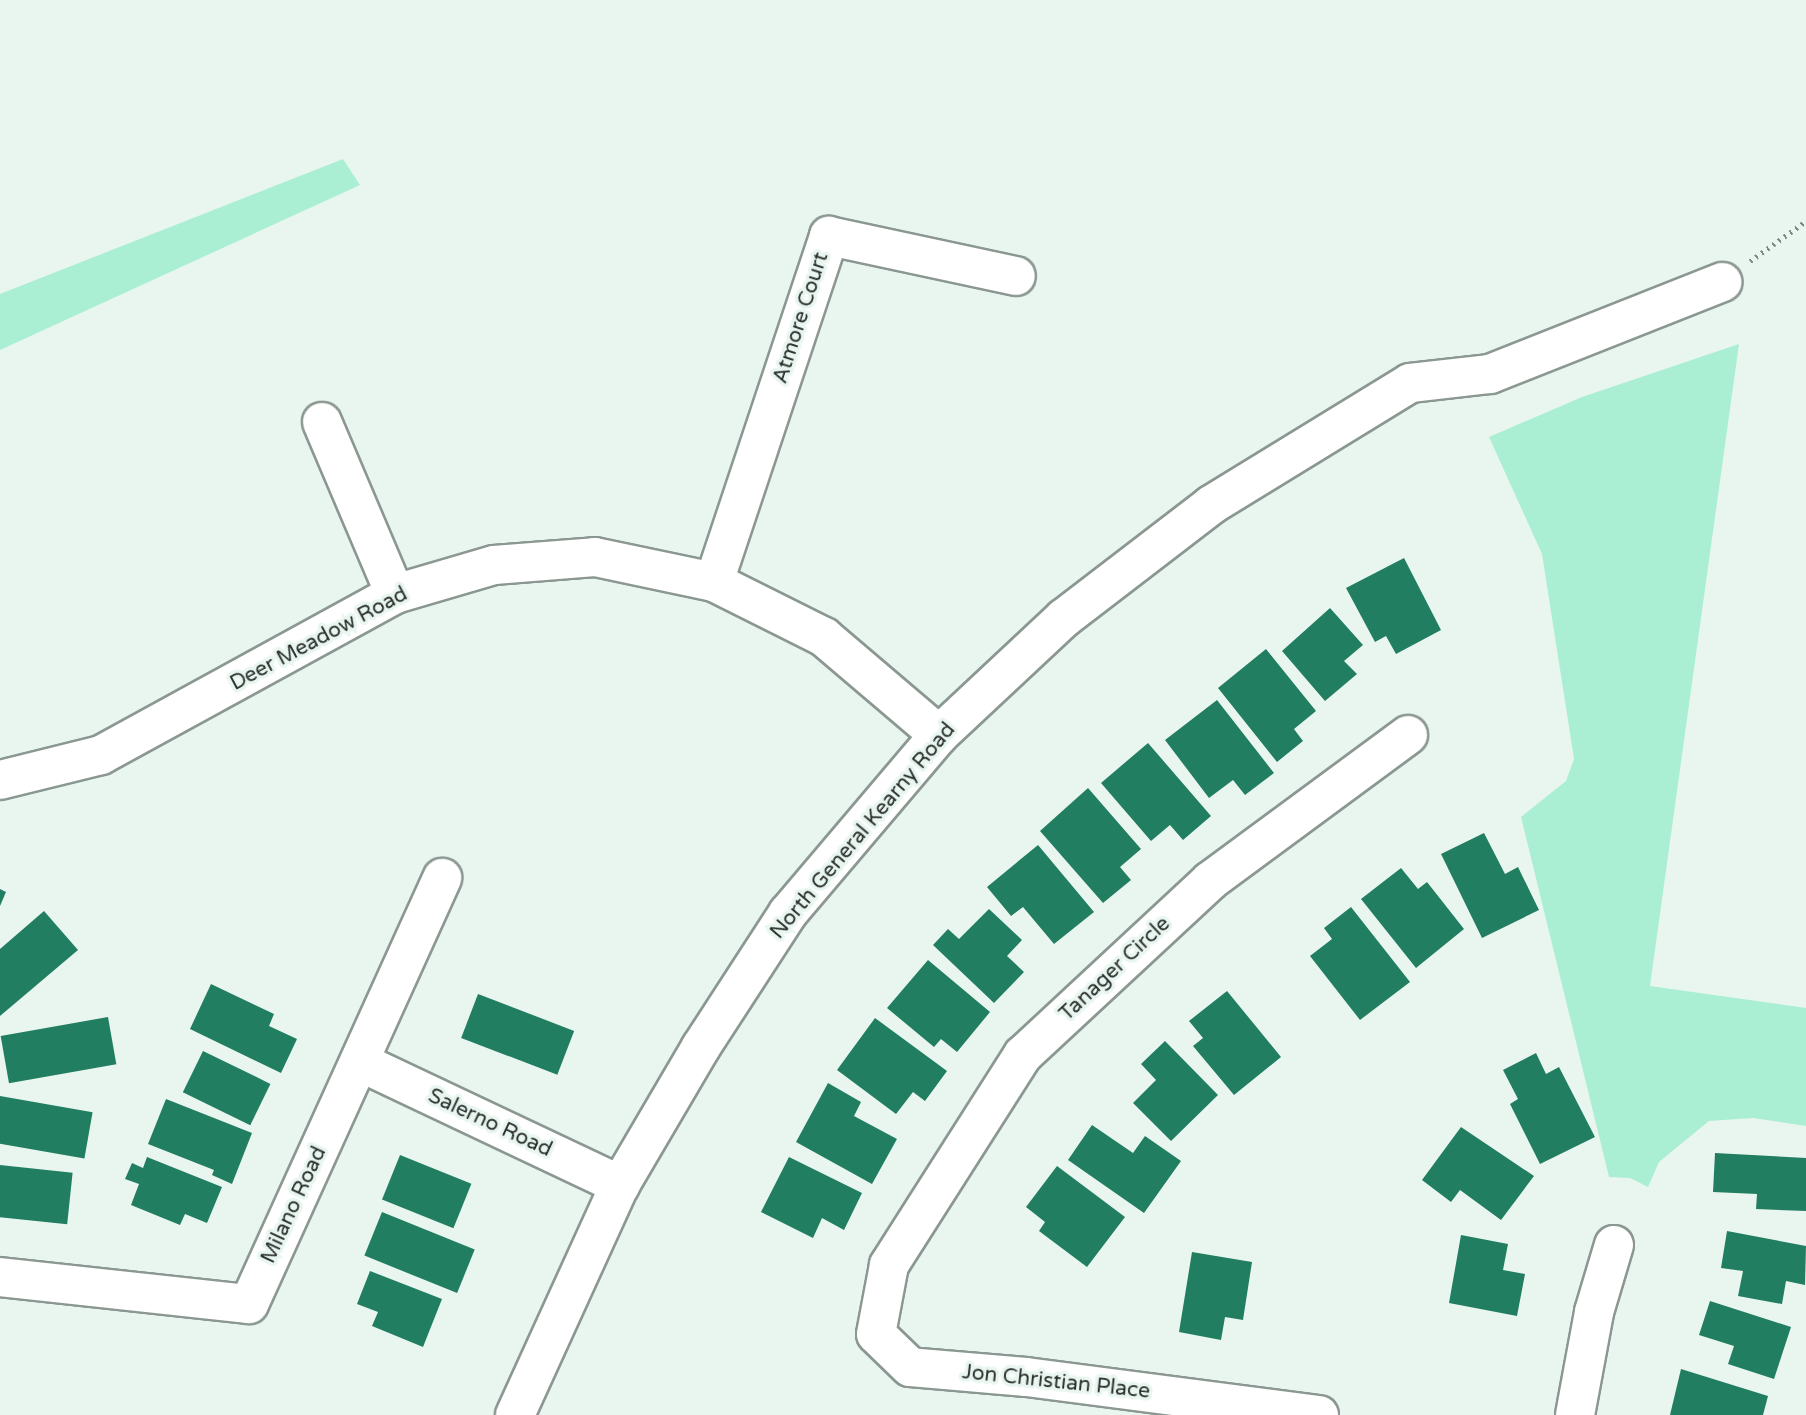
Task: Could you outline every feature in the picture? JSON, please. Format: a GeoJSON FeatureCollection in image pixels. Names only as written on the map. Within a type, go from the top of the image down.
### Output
{"type":"FeatureCollection","features":[{"type":"Feature","properties":{"kind":"street","name":"Atmore Court"},"geometry":{"type":"LineString","coordinates":[[714,582],[829,236],[1016,276]]}},
{"type":"Feature","properties":{"kind":"street","name":"North General Kearny Road"},"geometry":{"type":"LineString","coordinates":[[515,1415],[620,1185],[701,1047],[788,913],[939,735],[1064,618],[1211,505],[1410,383],[1490,374],[1722,282]]}},
{"type":"Feature","properties":{"kind":"street"},"geometry":{"type":"LineString","coordinates":[[322,422],[395,594]]}},
{"type":"Feature","properties":{"kind":"street","name":"Deer Meadow Road"},"geometry":{"type":"LineString","coordinates":[[0,780],[101,755],[395,594],[494,565],[595,557],[714,582],[824,637],[939,735]]}},
{"type":"Feature","properties":{"kind":"street","name":"Tanager Circle"},"geometry":{"type":"LineString","coordinates":[[889,1265],[1023,1055],[1210,881],[1408,735]]}},
{"type":"Feature","properties":{"kind":"street","name":"Milano Road"},"geometry":{"type":"LineString","coordinates":[[0,1277],[249,1304],[442,878]]}},
{"type":"Feature","properties":{"kind":"street","name":"Salerno Road"},"geometry":{"type":"LineString","coordinates":[[360,1062],[620,1185]]}},
{"type":"Feature","properties":{"kind":"street"},"geometry":{"type":"LineString","coordinates":[[1575,1415],[1594,1312],[1614,1245]]}},
{"type":"Feature","properties":{"kind":"street","name":"Jon Christian Place"},"geometry":{"type":"LineString","coordinates":[[889,1265],[876,1334],[909,1367],[1040,1378],[1319,1415]]}},
{"type":"Feature","properties":{"kind":"path"},"geometry":{"type":"LineString","coordinates":[[1722,282],[1806,221]]}},
{"type":"Feature","properties":{"kind":"green space"},"geometry":{"type":"Polygon","coordinates":[[[343,159],[360,185],[0,350],[0,294],[343,159]]]}},
{"type":"Feature","properties":{"kind":"green space"},"geometry":{"type":"Polygon","coordinates":[[[1739,344],[1650,986],[1806,1008],[1806,1126],[1753,1118],[1709,1121],[1659,1162],[1648,1187],[1630,1178],[1609,1177],[1521,817],[1566,781],[1574,759],[1542,554],[1489,437],[1582,397],[1739,344]]]}},
{"type":"Feature","properties":{"kind":"building"},"geometry":{"type":"Polygon","coordinates":[[[1404,558],[1441,630],[1396,654],[1386,636],[1375,642],[1346,588],[1404,558]]]}},
{"type":"Feature","properties":{"kind":"building"},"geometry":{"type":"Polygon","coordinates":[[[1330,608],[1363,645],[1344,661],[1357,674],[1325,701],[1282,651],[1330,608]]]}},
{"type":"Feature","properties":{"kind":"building"},"geometry":{"type":"Polygon","coordinates":[[[1266,649],[1316,711],[1294,729],[1303,741],[1277,762],[1218,688],[1266,649]]]}},
{"type":"Feature","properties":{"kind":"building"},"geometry":{"type":"Polygon","coordinates":[[[1217,700],[1274,773],[1245,795],[1233,780],[1209,798],[1165,740],[1217,700]]]}},
{"type":"Feature","properties":{"kind":"building"},"geometry":{"type":"Polygon","coordinates":[[[1148,743],[1211,816],[1183,840],[1170,825],[1151,841],[1101,783],[1148,743]]]}},
{"type":"Feature","properties":{"kind":"building"},"geometry":{"type":"Polygon","coordinates":[[[1088,788],[1141,849],[1120,867],[1131,880],[1103,903],[1040,831],[1088,788]]]}},
{"type":"Feature","properties":{"kind":"building"},"geometry":{"type":"Polygon","coordinates":[[[1484,833],[1505,874],[1518,867],[1539,910],[1482,938],[1441,854],[1484,833]]]}},
{"type":"Feature","properties":{"kind":"building"},"geometry":{"type":"Polygon","coordinates":[[[1038,845],[1094,912],[1054,944],[1023,907],[1011,916],[987,887],[1038,845]]]}},
{"type":"Feature","properties":{"kind":"building"},"geometry":{"type":"Polygon","coordinates":[[[1401,868],[1418,889],[1427,882],[1464,929],[1416,968],[1361,899],[1401,868]]]}},
{"type":"Feature","properties":{"kind":"building"},"geometry":{"type":"Polygon","coordinates":[[[0,889],[6,892],[0,906],[0,889]]]}},
{"type":"Feature","properties":{"kind":"building"},"geometry":{"type":"Polygon","coordinates":[[[1351,907],[1410,982],[1360,1020],[1310,956],[1332,939],[1324,928],[1351,907]]]}},
{"type":"Feature","properties":{"kind":"building"},"geometry":{"type":"Polygon","coordinates":[[[989,909],[1022,940],[1007,956],[1024,972],[994,1003],[933,945],[948,929],[959,939],[989,909]]]}},
{"type":"Feature","properties":{"kind":"building"},"geometry":{"type":"Polygon","coordinates":[[[44,911],[78,950],[0,1016],[0,949],[44,911]]]}},
{"type":"Feature","properties":{"kind":"building"},"geometry":{"type":"Polygon","coordinates":[[[928,960],[990,1012],[957,1052],[941,1039],[934,1047],[887,1008],[928,960]]]}},
{"type":"Feature","properties":{"kind":"building"},"geometry":{"type":"Polygon","coordinates":[[[211,984],[274,1014],[269,1026],[297,1039],[281,1073],[190,1029],[211,984]]]}},
{"type":"Feature","properties":{"kind":"building"},"geometry":{"type":"Polygon","coordinates":[[[1227,991],[1281,1057],[1234,1095],[1193,1046],[1203,1038],[1189,1021],[1227,991]]]}},
{"type":"Feature","properties":{"kind":"building"},"geometry":{"type":"Polygon","coordinates":[[[478,994],[574,1031],[557,1075],[461,1038],[478,994]]]}},
{"type":"Feature","properties":{"kind":"building"},"geometry":{"type":"Polygon","coordinates":[[[108,1017],[116,1064],[9,1083],[1,1036],[108,1017]]]}},
{"type":"Feature","properties":{"kind":"building"},"geometry":{"type":"Polygon","coordinates":[[[875,1018],[947,1071],[925,1101],[913,1092],[896,1114],[837,1070],[875,1018]]]}},
{"type":"Feature","properties":{"kind":"building"},"geometry":{"type":"Polygon","coordinates":[[[1165,1041],[1218,1095],[1171,1141],[1133,1103],[1156,1080],[1141,1064],[1165,1041]]]}},
{"type":"Feature","properties":{"kind":"building"},"geometry":{"type":"Polygon","coordinates":[[[203,1051],[270,1084],[250,1125],[183,1092],[203,1051]]]}},
{"type":"Feature","properties":{"kind":"building"},"geometry":{"type":"Polygon","coordinates":[[[1536,1053],[1546,1074],[1559,1067],[1595,1137],[1540,1164],[1510,1104],[1518,1099],[1503,1070],[1536,1053]]]}},
{"type":"Feature","properties":{"kind":"building"},"geometry":{"type":"Polygon","coordinates":[[[828,1083],[861,1102],[854,1116],[897,1139],[872,1184],[796,1142],[828,1083]]]}},
{"type":"Feature","properties":{"kind":"building"},"geometry":{"type":"Polygon","coordinates":[[[0,1096],[93,1112],[84,1159],[0,1144],[0,1096]]]}},
{"type":"Feature","properties":{"kind":"building"},"geometry":{"type":"Polygon","coordinates":[[[166,1099],[252,1133],[232,1184],[212,1175],[214,1170],[148,1144],[166,1099]]]}},
{"type":"Feature","properties":{"kind":"building"},"geometry":{"type":"Polygon","coordinates":[[[1092,1125],[1133,1153],[1145,1136],[1181,1161],[1144,1213],[1068,1160],[1092,1125]]]}},
{"type":"Feature","properties":{"kind":"building"},"geometry":{"type":"Polygon","coordinates":[[[1461,1127],[1534,1176],[1501,1220],[1460,1190],[1451,1202],[1422,1180],[1461,1127]]]}},
{"type":"Feature","properties":{"kind":"building"},"geometry":{"type":"Polygon","coordinates":[[[1715,1153],[1806,1158],[1806,1211],[1756,1209],[1757,1194],[1713,1192],[1715,1153]]]}},
{"type":"Feature","properties":{"kind":"building"},"geometry":{"type":"Polygon","coordinates":[[[400,1155],[471,1184],[453,1228],[382,1200],[400,1155]]]}},
{"type":"Feature","properties":{"kind":"building"},"geometry":{"type":"Polygon","coordinates":[[[147,1157],[222,1187],[207,1223],[185,1214],[180,1225],[131,1205],[139,1184],[125,1179],[132,1163],[143,1168],[147,1157]]]}},
{"type":"Feature","properties":{"kind":"building"},"geometry":{"type":"Polygon","coordinates":[[[789,1157],[862,1193],[844,1230],[822,1218],[813,1238],[761,1212],[789,1157]]]}},
{"type":"Feature","properties":{"kind":"building"},"geometry":{"type":"Polygon","coordinates":[[[0,1165],[73,1173],[67,1224],[0,1217],[0,1165]]]}},
{"type":"Feature","properties":{"kind":"building"},"geometry":{"type":"Polygon","coordinates":[[[1057,1166],[1125,1217],[1087,1267],[1039,1231],[1045,1222],[1026,1207],[1057,1166]]]}},
{"type":"Feature","properties":{"kind":"building"},"geometry":{"type":"Polygon","coordinates":[[[382,1212],[475,1249],[457,1293],[364,1256],[382,1212]]]}},
{"type":"Feature","properties":{"kind":"building"},"geometry":{"type":"Polygon","coordinates":[[[1727,1231],[1806,1246],[1805,1285],[1786,1281],[1782,1304],[1738,1296],[1743,1271],[1721,1268],[1727,1231]]]}},
{"type":"Feature","properties":{"kind":"building"},"geometry":{"type":"Polygon","coordinates":[[[1461,1235],[1508,1244],[1503,1270],[1525,1274],[1517,1316],[1449,1303],[1461,1235]]]}},
{"type":"Feature","properties":{"kind":"building"},"geometry":{"type":"Polygon","coordinates":[[[1192,1252],[1252,1262],[1243,1320],[1225,1317],[1221,1340],[1179,1332],[1192,1252]]]}},
{"type":"Feature","properties":{"kind":"building"},"geometry":{"type":"Polygon","coordinates":[[[370,1271],[442,1299],[423,1347],[372,1326],[378,1312],[357,1304],[370,1271]]]}},
{"type":"Feature","properties":{"kind":"building"},"geometry":{"type":"Polygon","coordinates":[[[1710,1301],[1791,1327],[1774,1379],[1728,1364],[1734,1346],[1699,1335],[1710,1301]]]}},
{"type":"Feature","properties":{"kind":"building"},"geometry":{"type":"Polygon","coordinates":[[[1681,1369],[1768,1396],[1763,1415],[1670,1415],[1681,1369]]]}}]}
